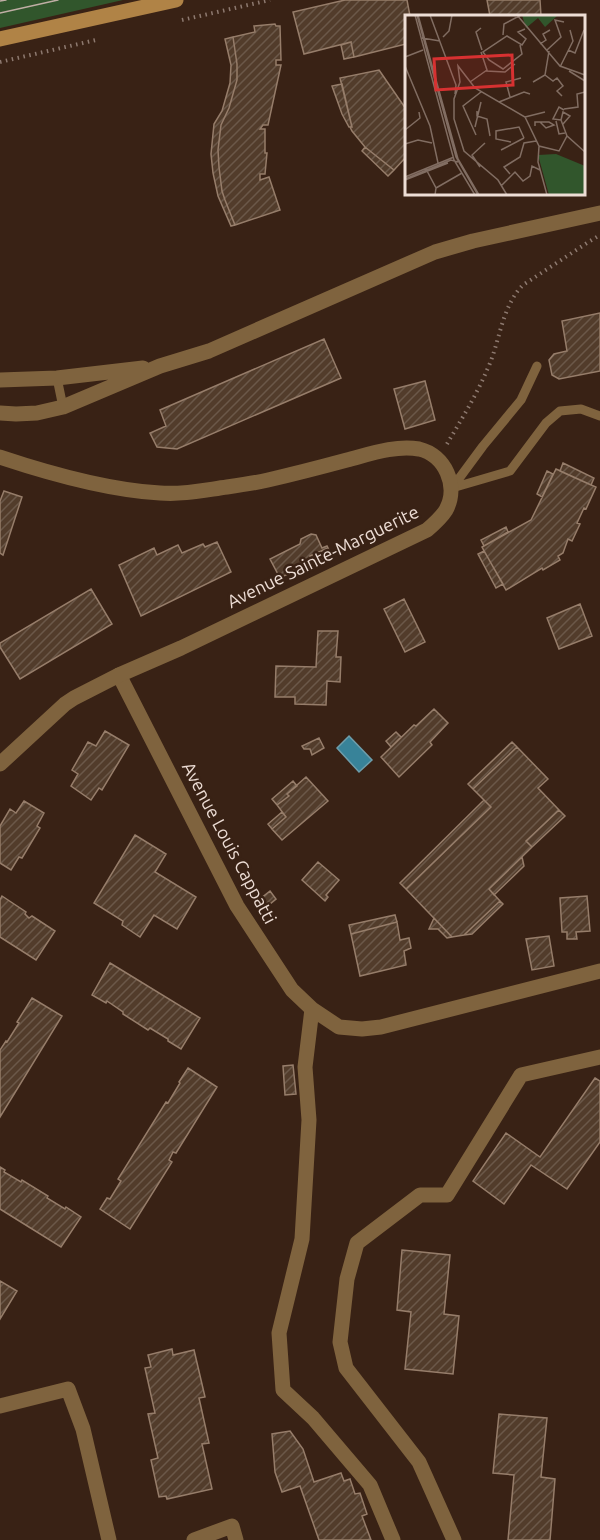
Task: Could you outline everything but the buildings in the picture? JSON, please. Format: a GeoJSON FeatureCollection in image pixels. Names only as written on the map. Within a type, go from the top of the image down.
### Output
{"type":"FeatureCollection","features":[{"type":"Feature","properties":{"kind":"main road"},"geometry":{"type":"LineString","coordinates":[[0,39],[176,0]]}},
{"type":"Feature","properties":{"kind":"street"},"geometry":{"type":"LineString","coordinates":[[0,412],[37,413],[63,407],[160,366],[209,351],[435,252],[473,241],[600,213]]}},
{"type":"Feature","properties":{"kind":"street"},"geometry":{"type":"LineString","coordinates":[[0,381],[57,378],[160,366]]}},
{"type":"Feature","properties":{"kind":"street"},"geometry":{"type":"LineString","coordinates":[[0,457],[119,489],[161,493],[197,492],[266,481],[379,452],[400,448],[416,449],[428,452],[445,467],[452,488]]}},
{"type":"Feature","properties":{"kind":"street","name":"Avenue Sainte-Marguerite"},"geometry":{"type":"LineString","coordinates":[[0,764],[74,698],[427,530],[446,510],[452,488]]}},
{"type":"Feature","properties":{"kind":"street","name":"Avenue Louis Cappatti"},"geometry":{"type":"LineString","coordinates":[[119,675],[237,906],[292,990],[312,1009],[339,1027],[362,1029],[381,1027],[600,971]]}},
{"type":"Feature","properties":{"kind":"street"},"geometry":{"type":"LineString","coordinates":[[312,1009],[305,1067],[309,1120],[302,1239],[279,1333],[283,1390],[313,1418],[370,1485],[393,1540]]}},
{"type":"Feature","properties":{"kind":"street"},"geometry":{"type":"LineString","coordinates":[[454,1540],[419,1462],[346,1368],[340,1342],[347,1279],[357,1243],[420,1195],[447,1195],[521,1075],[600,1057]]}},
{"type":"Feature","properties":{"kind":"street"},"geometry":{"type":"LineString","coordinates":[[0,1406],[68,1389],[83,1429],[109,1540]]}},
{"type":"Feature","properties":{"kind":"street"},"geometry":{"type":"LineString","coordinates":[[194,1540],[232,1526],[236,1540]]}},
{"type":"Feature","properties":{"kind":"lane"},"geometry":{"type":"LineString","coordinates":[[452,488],[521,400],[537,366]]}},
{"type":"Feature","properties":{"kind":"lane"},"geometry":{"type":"LineString","coordinates":[[57,378],[63,407]]}},
{"type":"Feature","properties":{"kind":"lane"},"geometry":{"type":"LineString","coordinates":[[452,488],[510,471],[546,423],[561,411],[581,409],[600,416]]}},
{"type":"Feature","properties":{"kind":"path"},"geometry":{"type":"LineString","coordinates":[[438,460],[488,368],[515,293],[523,285],[600,235]]}},
{"type":"Feature","properties":{"kind":"green space"},"geometry":{"type":"Polygon","coordinates":[[[0,0],[123,0],[0,28],[0,0]]]}},
{"type":"Feature","properties":{"kind":"water"},"geometry":{"type":"Polygon","coordinates":[[[349,736],[372,760],[359,772],[337,748],[349,736]]]}},
{"type":"Feature","properties":{"kind":"tram line"},"geometry":{"type":"LineString","coordinates":[[0,1],[6,0]]}},
{"type":"Feature","properties":{"kind":"tram line"},"geometry":{"type":"LineString","coordinates":[[0,13],[58,0]]}}]}
